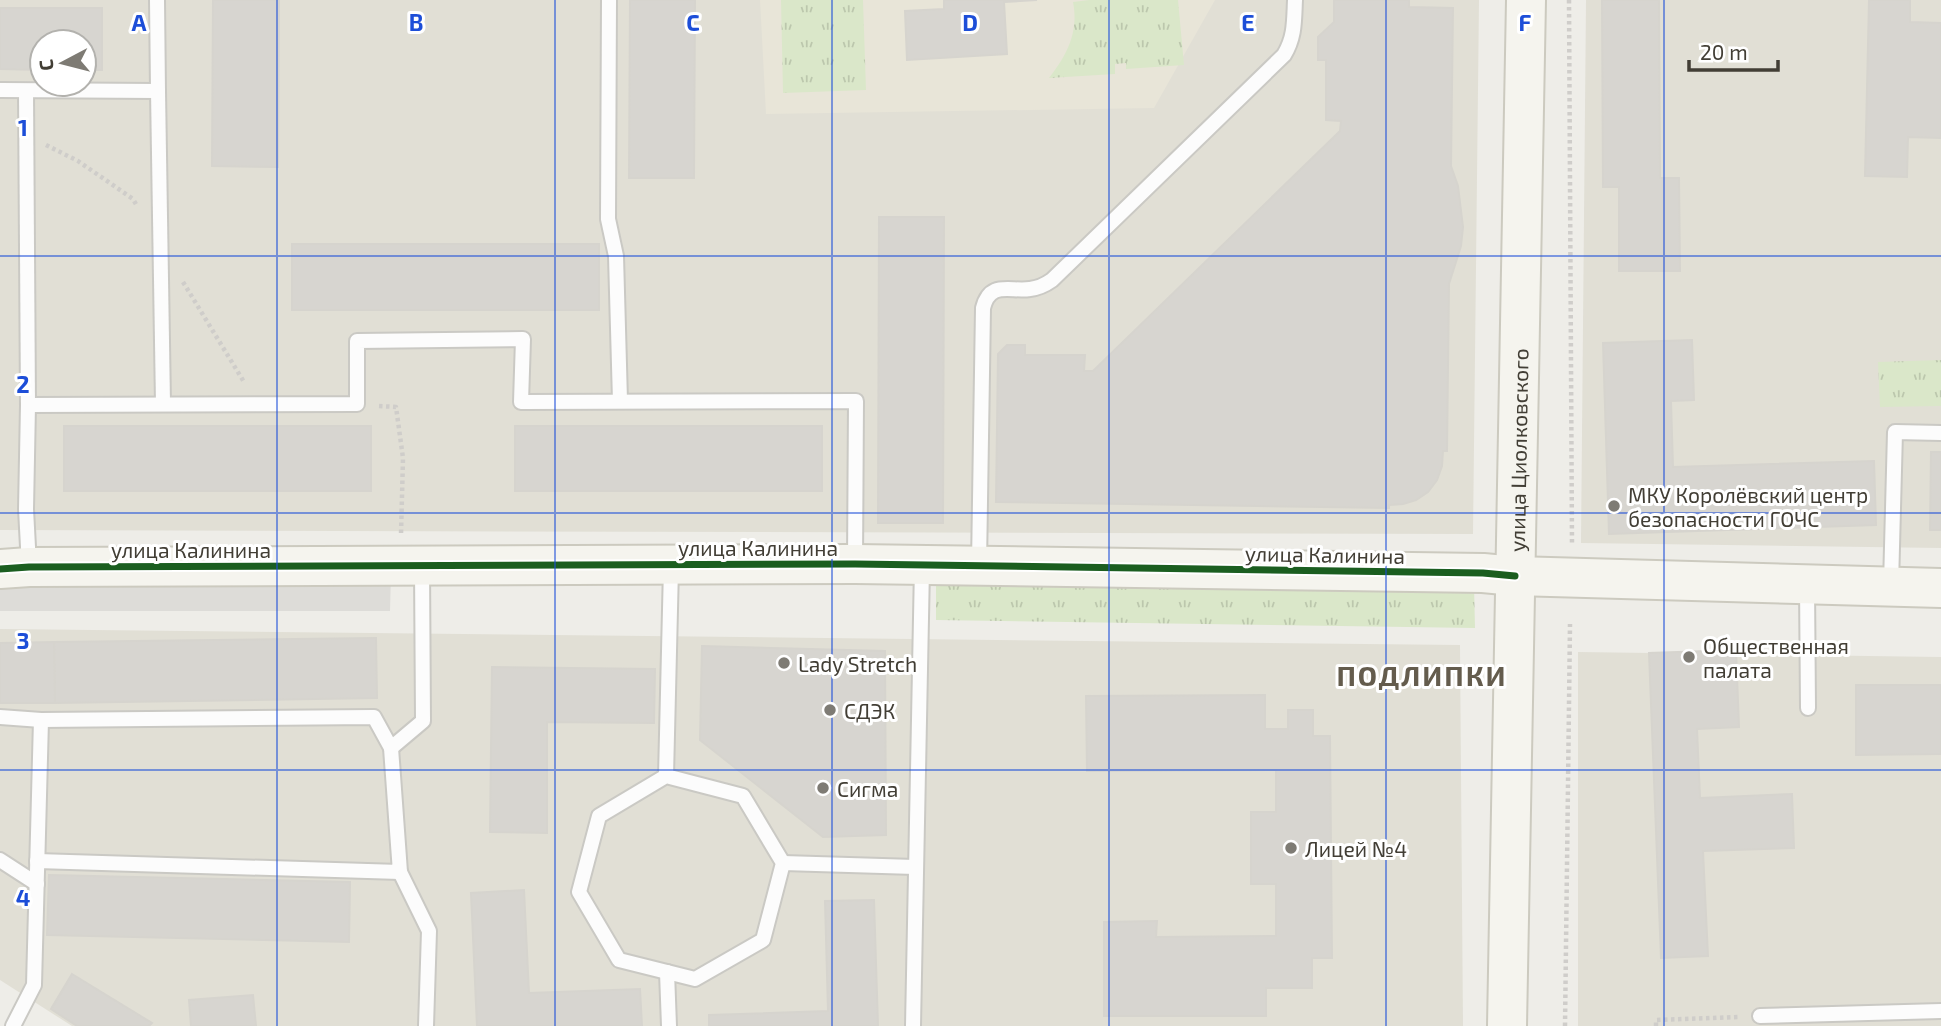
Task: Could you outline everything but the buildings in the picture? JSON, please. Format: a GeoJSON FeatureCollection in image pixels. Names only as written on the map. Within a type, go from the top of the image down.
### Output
{"type":"FeatureCollection","features":[{"type":"Feature","properties":{"kind":"street","name":"улица Циолковского"},"geometry":{"type":"LineString","coordinates":[[1507,1026],[1526,0]]}},
{"type":"Feature","properties":{"kind":"street","name":"улица Калинина"},"geometry":{"type":"LineString","coordinates":[[15,568],[412,556],[671,565],[855,564],[1483,573],[1941,588]]}},
{"type":"Feature","properties":{"kind":"lane"},"geometry":{"type":"LineString","coordinates":[[158,0],[163,404]]}},
{"type":"Feature","properties":{"kind":"lane"},"geometry":{"type":"LineString","coordinates":[[609,0],[608,219],[616,256],[620,401]]}},
{"type":"Feature","properties":{"kind":"lane"},"geometry":{"type":"LineString","coordinates":[[979,566],[983,308],[986,298],[992,291],[1002,289],[1029,290],[1041,287],[1061,271],[1284,55],[1292,43],[1295,0]]}},
{"type":"Feature","properties":{"kind":"lane"},"geometry":{"type":"LineString","coordinates":[[0,90],[159,91]]}},
{"type":"Feature","properties":{"kind":"lane"},"geometry":{"type":"LineString","coordinates":[[15,568],[26,509],[26,90]]}},
{"type":"Feature","properties":{"kind":"lane"},"geometry":{"type":"LineString","coordinates":[[28,405],[357,404],[357,341],[523,340],[521,402],[856,401],[855,564]]}},
{"type":"Feature","properties":{"kind":"lane"},"geometry":{"type":"LineString","coordinates":[[1891,586],[1895,432],[1941,433]]}},
{"type":"Feature","properties":{"kind":"lane"},"geometry":{"type":"LineString","coordinates":[[391,748],[423,721],[412,556]]}},
{"type":"Feature","properties":{"kind":"lane"},"geometry":{"type":"LineString","coordinates":[[666,776],[671,565]]}},
{"type":"Feature","properties":{"kind":"lane"},"geometry":{"type":"LineString","coordinates":[[913,1026],[922,566]]}},
{"type":"Feature","properties":{"kind":"lane"},"geometry":{"type":"LineString","coordinates":[[1807,584],[1808,708]]}},
{"type":"Feature","properties":{"kind":"lane"},"geometry":{"type":"LineString","coordinates":[[0,718],[41,720],[374,717],[391,748],[400,872],[429,931],[426,1026]]}},
{"type":"Feature","properties":{"kind":"lane"},"geometry":{"type":"LineString","coordinates":[[13,1026],[34,985],[41,720]]}},
{"type":"Feature","properties":{"kind":"lane"},"geometry":{"type":"LineString","coordinates":[[666,776],[743,796],[783,863],[763,940],[695,979],[620,960],[579,892],[599,816],[666,776]]}},
{"type":"Feature","properties":{"kind":"lane"},"geometry":{"type":"LineString","coordinates":[[0,860],[37,884]]}},
{"type":"Feature","properties":{"kind":"lane"},"geometry":{"type":"LineString","coordinates":[[37,861],[400,872]]}},
{"type":"Feature","properties":{"kind":"lane"},"geometry":{"type":"LineString","coordinates":[[783,863],[915,867]]}},
{"type":"Feature","properties":{"kind":"lane"},"geometry":{"type":"LineString","coordinates":[[667,972],[669,1026]]}},
{"type":"Feature","properties":{"kind":"lane"},"geometry":{"type":"LineString","coordinates":[[1760,1016],[1941,1011]]}},
{"type":"Feature","properties":{"kind":"path"},"geometry":{"type":"LineString","coordinates":[[1569,0],[1572,550]]}},
{"type":"Feature","properties":{"kind":"path"},"geometry":{"type":"LineString","coordinates":[[357,404],[396,407],[412,556]]}},
{"type":"Feature","properties":{"kind":"path"},"geometry":{"type":"LineString","coordinates":[[1565,1026],[1570,624]]}},
{"type":"Feature","properties":{"kind":"path"},"geometry":{"type":"LineString","coordinates":[[1656,1026],[1656,1020],[1760,1016]]}},
{"type":"Feature","properties":{"kind":"shaded area"},"geometry":{"type":"Polygon","coordinates":[[[0,0],[1479,0],[1473,534],[0,530],[0,0]]]}},
{"type":"Feature","properties":{"kind":"shaded area"},"geometry":{"type":"Polygon","coordinates":[[[760,0],[1215,0],[1154,108],[766,114],[760,0]]]}},
{"type":"Feature","properties":{"kind":"shaded area"},"geometry":{"type":"Polygon","coordinates":[[[1586,0],[1941,0],[1941,548],[1581,543],[1586,0]]]}},
{"type":"Feature","properties":{"kind":"shaded area"},"geometry":{"type":"Polygon","coordinates":[[[391,573],[390,611],[0,611],[0,582],[391,573]]]}},
{"type":"Feature","properties":{"kind":"shaded area"},"geometry":{"type":"Polygon","coordinates":[[[0,629],[1460,645],[1463,1026],[72,1026],[0,980],[0,629]]]}},
{"type":"Feature","properties":{"kind":"shaded area"},"geometry":{"type":"Polygon","coordinates":[[[1578,652],[1941,657],[1941,1026],[1578,1026],[1578,652]]]}},
{"type":"Feature","properties":{"kind":"green space"},"geometry":{"type":"Polygon","coordinates":[[[781,0],[863,0],[866,90],[783,93],[781,0]]]}},
{"type":"Feature","properties":{"kind":"green space"},"geometry":{"type":"Polygon","coordinates":[[[1178,0],[1184,65],[1126,69],[1126,63],[1115,64],[1115,74],[1049,78],[1070,43],[1074,23],[1073,2],[1178,0]]]}},
{"type":"Feature","properties":{"kind":"green space"},"geometry":{"type":"Polygon","coordinates":[[[1941,360],[1941,406],[1880,407],[1878,362],[1941,360]]]}},
{"type":"Feature","properties":{"kind":"green space"},"geometry":{"type":"Polygon","coordinates":[[[936,578],[1474,585],[1475,628],[936,620],[936,578]]]}},
{"type":"Feature","properties":{"kind":"cycle path"},"geometry":{"type":"LineString","coordinates":[[0,569],[855,564],[1483,573],[1515,576]]}},
{"type":"Feature","properties":{"kind":"place","name":"МКУ Королёвский центр безопасности ГОЧС"},"geometry":{"type":"Point","coordinates":[1614,506]}},
{"type":"Feature","properties":{"kind":"place","name":"Общественная палата"},"geometry":{"type":"Point","coordinates":[1689,657]}},
{"type":"Feature","properties":{"kind":"place","name":"Lady Stretch"},"geometry":{"type":"Point","coordinates":[784,663]}},
{"type":"Feature","properties":{"kind":"place","name":"СДЭК"},"geometry":{"type":"Point","coordinates":[830,710]}},
{"type":"Feature","properties":{"kind":"place","name":"Сигма"},"geometry":{"type":"Point","coordinates":[823,788]}},
{"type":"Feature","properties":{"kind":"place","name":"Лицей №4"},"geometry":{"type":"Point","coordinates":[1291,848]}},
{"type":"Feature","properties":{"kind":"district","name":"ПОДЛИПКИ"},"geometry":{"type":"Point","coordinates":[1422,675]}}]}
